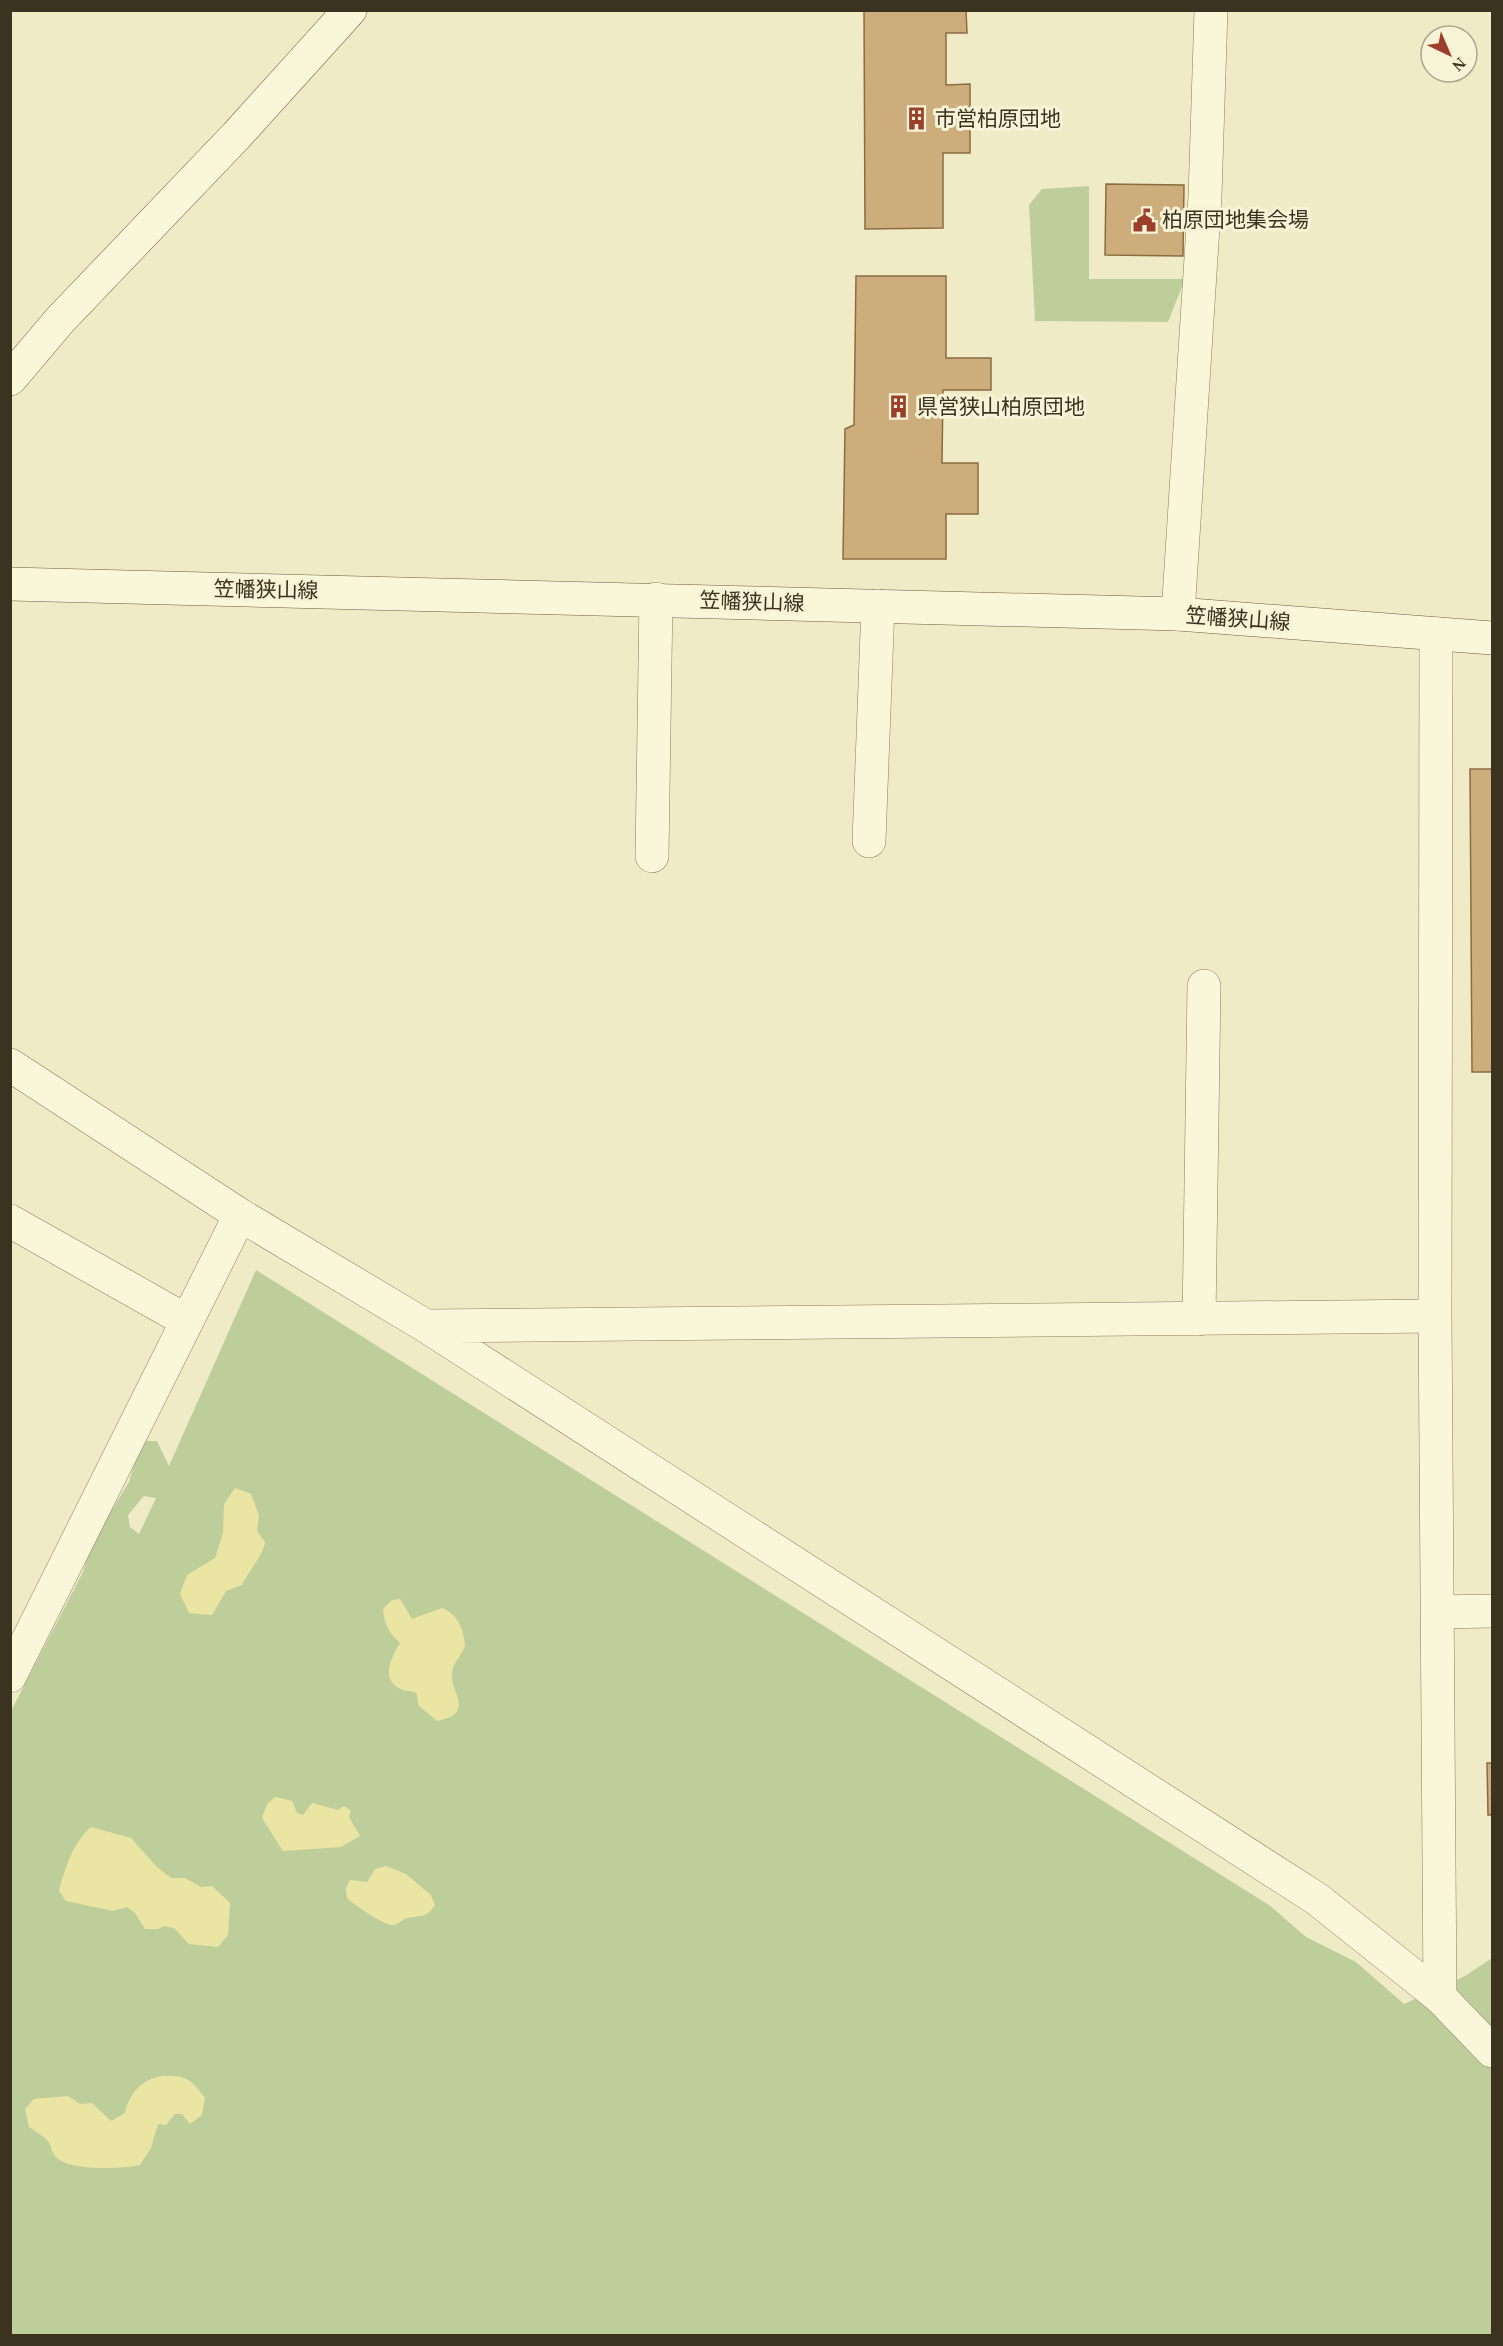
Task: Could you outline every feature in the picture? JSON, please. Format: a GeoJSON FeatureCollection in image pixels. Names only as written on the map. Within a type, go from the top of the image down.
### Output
{"type":"FeatureCollection","features":[{"type":"Feature","properties":{"kind":"street"},"geometry":{"type":"LineString","coordinates":[[10,379],[60,320],[236,136],[350,10]]}},
{"type":"Feature","properties":{"kind":"street"},"geometry":{"type":"LineString","coordinates":[[1178,615],[1205,196],[1211,10]]}},
{"type":"Feature","properties":{"kind":"street","name":"笠幡狭山線"},"geometry":{"type":"LineString","coordinates":[[10,584],[656,599],[1178,615],[1492,638]]}},
{"type":"Feature","properties":{"kind":"street"},"geometry":{"type":"LineString","coordinates":[[652,856],[656,599]]}},
{"type":"Feature","properties":{"kind":"street"},"geometry":{"type":"LineString","coordinates":[[870,841],[878,606]]}},
{"type":"Feature","properties":{"kind":"street"},"geometry":{"type":"LineString","coordinates":[[1436,634],[1435,1317],[1440,1997]]}},
{"type":"Feature","properties":{"kind":"street"},"geometry":{"type":"LineString","coordinates":[[1199,1319],[1204,986]]}},
{"type":"Feature","properties":{"kind":"street"},"geometry":{"type":"LineString","coordinates":[[10,1065],[240,1215],[426,1326],[1317,1899],[1440,1997],[1492,2051]]}},
{"type":"Feature","properties":{"kind":"street"},"geometry":{"type":"LineString","coordinates":[[10,1676],[240,1215]]}},
{"type":"Feature","properties":{"kind":"street"},"geometry":{"type":"LineString","coordinates":[[10,1221],[187,1321]]}},
{"type":"Feature","properties":{"kind":"street"},"geometry":{"type":"LineString","coordinates":[[426,1326],[1435,1317]]}},
{"type":"Feature","properties":{"kind":"street"},"geometry":{"type":"LineString","coordinates":[[1437,1612],[1492,1611]]}},
{"type":"Feature","properties":{"kind":"green space"},"geometry":{"type":"Polygon","coordinates":[[[1089,186],[1089,279],[1185,279],[1168,322],[1035,321],[1029,205],[1042,189],[1089,186]]]}},
{"type":"Feature","properties":{"kind":"green space"},"geometry":{"type":"Polygon","coordinates":[[[256,1270],[1269,1905],[1306,1937],[1356,1962],[1404,2004],[1465,1976],[1492,1958],[1492,2335],[11,2336],[11,1711],[83,1572],[91,1544],[129,1482],[141,1441],[157,1441],[169,1466],[256,1270]],[[144,1496],[128,1515],[130,1527],[139,1534],[156,1498],[144,1496]]]}},
{"type":"Feature","properties":{"kind":"sand"},"geometry":{"type":"Polygon","coordinates":[[[235,1488],[251,1494],[259,1516],[257,1531],[265,1542],[263,1548],[242,1585],[226,1591],[212,1615],[189,1613],[180,1594],[187,1575],[215,1558],[223,1533],[224,1504],[235,1488]]]}},
{"type":"Feature","properties":{"kind":"sand"},"geometry":{"type":"Polygon","coordinates":[[[400,1599],[412,1619],[442,1608],[456,1618],[462,1629],[465,1646],[452,1672],[459,1707],[456,1713],[449,1717],[437,1721],[418,1705],[417,1694],[403,1690],[391,1681],[389,1669],[400,1643],[388,1628],[383,1609],[392,1600],[400,1599]]]}},
{"type":"Feature","properties":{"kind":"sand"},"geometry":{"type":"Polygon","coordinates":[[[275,1797],[292,1801],[297,1813],[303,1815],[312,1803],[338,1810],[344,1806],[351,1811],[349,1817],[360,1836],[341,1847],[283,1851],[262,1818],[267,1804],[275,1797]]]}},
{"type":"Feature","properties":{"kind":"sand"},"geometry":{"type":"Polygon","coordinates":[[[91,1827],[131,1838],[156,1866],[171,1878],[185,1878],[201,1887],[212,1886],[230,1903],[228,1935],[218,1947],[189,1944],[174,1928],[164,1926],[158,1929],[145,1929],[135,1913],[127,1907],[113,1911],[66,1901],[59,1891],[64,1873],[79,1840],[91,1827]]]}},
{"type":"Feature","properties":{"kind":"sand"},"geometry":{"type":"Polygon","coordinates":[[[386,1866],[406,1874],[431,1895],[435,1905],[429,1913],[391,1925],[370,1915],[347,1898],[346,1888],[350,1880],[367,1882],[375,1869],[386,1866]]]}},
{"type":"Feature","properties":{"kind":"sand"},"geometry":{"type":"Polygon","coordinates":[[[162,2076],[177,2076],[192,2082],[205,2098],[202,2115],[190,2124],[182,2114],[175,2114],[166,2125],[158,2124],[151,2148],[140,2165],[97,2168],[64,2162],[55,2156],[46,2139],[29,2127],[25,2109],[34,2099],[68,2096],[80,2104],[92,2103],[111,2121],[125,2113],[133,2093],[142,2084],[162,2076]]]}},
{"type":"Feature","properties":{"kind":"building","name":"市営柏原団地"},"geometry":{"type":"Polygon","coordinates":[[[864,10],[966,10],[967,33],[946,33],[946,85],[970,84],[970,153],[943,153],[943,228],[865,229],[864,10]]]}},
{"type":"Feature","properties":{"kind":"building","name":"柏原団地集会場"},"geometry":{"type":"Polygon","coordinates":[[[1106,184],[1184,185],[1183,256],[1105,255],[1106,184]]]}},
{"type":"Feature","properties":{"kind":"building","name":"県営狭山柏原団地"},"geometry":{"type":"Polygon","coordinates":[[[856,276],[946,276],[946,358],[991,358],[991,390],[943,390],[942,463],[978,463],[978,514],[946,514],[946,559],[843,559],[845,429],[854,425],[856,276]]]}},
{"type":"Feature","properties":{"kind":"building"},"geometry":{"type":"Polygon","coordinates":[[[1470,769],[1492,769],[1492,1072],[1472,1072],[1470,769]]]}},
{"type":"Feature","properties":{"kind":"building"},"geometry":{"type":"Polygon","coordinates":[[[1487,1763],[1492,1763],[1492,1815],[1488,1815],[1487,1763]]]}},
{"type":"Feature","properties":{"kind":"place","name":"市営柏原団地"},"geometry":{"type":"Point","coordinates":[917,119]}},
{"type":"Feature","properties":{"kind":"place","name":"柏原団地集会場"},"geometry":{"type":"Point","coordinates":[1144,220]}},
{"type":"Feature","properties":{"kind":"place","name":"県営狭山柏原団地"},"geometry":{"type":"Point","coordinates":[899,407]}}]}
